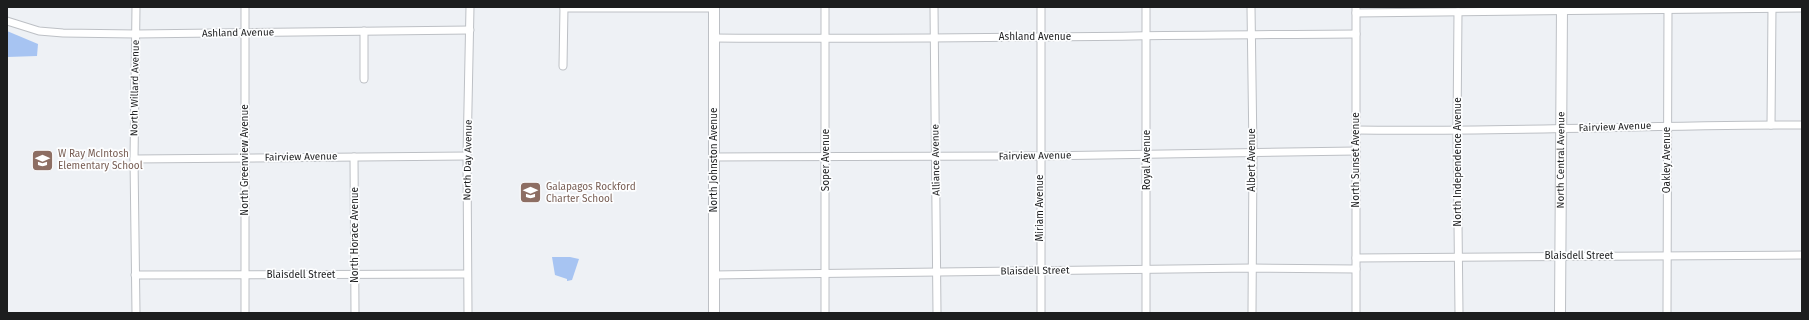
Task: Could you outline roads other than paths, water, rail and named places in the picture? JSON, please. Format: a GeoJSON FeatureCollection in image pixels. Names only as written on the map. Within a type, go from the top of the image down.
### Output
{"type":"FeatureCollection","features":[{"type":"Feature","properties":{"kind":"street","name":"North Willard Avenue"},"geometry":{"type":"LineString","coordinates":[[136,7],[134,159],[136,313]]}},
{"type":"Feature","properties":{"kind":"street","name":"North Greenview Avenue"},"geometry":{"type":"LineString","coordinates":[[245,7],[245,313]]}},
{"type":"Feature","properties":{"kind":"street","name":"North Day Avenue"},"geometry":{"type":"LineString","coordinates":[[468,313],[467,156],[470,7]]}},
{"type":"Feature","properties":{"kind":"street","name":"Soper Avenue"},"geometry":{"type":"LineString","coordinates":[[825,7],[825,313]]}},
{"type":"Feature","properties":{"kind":"street","name":"Alliance Avenue"},"geometry":{"type":"LineString","coordinates":[[934,7],[937,273],[936,313]]}},
{"type":"Feature","properties":{"kind":"street","name":"Miriam Avenue"},"geometry":{"type":"LineString","coordinates":[[1041,7],[1041,313]]}},
{"type":"Feature","properties":{"kind":"street","name":"Royal Avenue"},"geometry":{"type":"LineString","coordinates":[[1146,7],[1146,313]]}},
{"type":"Feature","properties":{"kind":"street","name":"Albert Avenue"},"geometry":{"type":"LineString","coordinates":[[1251,7],[1253,152],[1251,268],[1252,313]]}},
{"type":"Feature","properties":{"kind":"street"},"geometry":{"type":"LineString","coordinates":[[1771,125],[1772,7]]}},
{"type":"Feature","properties":{"kind":"street"},"geometry":{"type":"LineString","coordinates":[[562,66],[564,8],[714,8]]}},
{"type":"Feature","properties":{"kind":"street","name":"North Johnston Avenue"},"geometry":{"type":"LineString","coordinates":[[714,8],[714,313]]}},
{"type":"Feature","properties":{"kind":"street","name":"Oakley Avenue"},"geometry":{"type":"LineString","coordinates":[[1667,313],[1668,257],[1666,125],[1668,8]]}},
{"type":"Feature","properties":{"kind":"street"},"geometry":{"type":"LineString","coordinates":[[1356,10],[1458,12],[1562,9],[1802,8]]}},
{"type":"Feature","properties":{"kind":"street","name":"North Central Avenue"},"geometry":{"type":"LineString","coordinates":[[1560,313],[1562,9]]}},
{"type":"Feature","properties":{"kind":"street","name":"North Sunset Avenue"},"geometry":{"type":"LineString","coordinates":[[1356,10],[1356,313]]}},
{"type":"Feature","properties":{"kind":"street","name":"North Independence Avenue"},"geometry":{"type":"LineString","coordinates":[[1458,12],[1457,131],[1459,313]]}},
{"type":"Feature","properties":{"kind":"street","name":"Ashland Avenue"},"geometry":{"type":"LineString","coordinates":[[7,21],[39,32],[136,34],[470,30]]}},
{"type":"Feature","properties":{"kind":"street"},"geometry":{"type":"LineString","coordinates":[[364,31],[364,79]]}},
{"type":"Feature","properties":{"kind":"street","name":"Ashland Avenue"},"geometry":{"type":"LineString","coordinates":[[714,38],[825,39],[1042,36],[1147,37],[1251,34],[1356,34]]}},
{"type":"Feature","properties":{"kind":"street","name":"Fairview Avenue"},"geometry":{"type":"LineString","coordinates":[[1356,130],[1457,131],[1666,125],[1802,125]]}},
{"type":"Feature","properties":{"kind":"street","name":"Fairview Avenue"},"geometry":{"type":"LineString","coordinates":[[714,157],[1040,156],[1356,151]]}},
{"type":"Feature","properties":{"kind":"street","name":"Fairview Avenue"},"geometry":{"type":"LineString","coordinates":[[134,159],[467,156]]}},
{"type":"Feature","properties":{"kind":"street","name":"North Horace Avenue"},"geometry":{"type":"LineString","coordinates":[[354,157],[355,313]]}},
{"type":"Feature","properties":{"kind":"street","name":"Blaisdell Street"},"geometry":{"type":"LineString","coordinates":[[1356,258],[1802,255]]}},
{"type":"Feature","properties":{"kind":"street","name":"Blaisdell Street"},"geometry":{"type":"LineString","coordinates":[[714,276],[1146,269],[1356,269]]}},
{"type":"Feature","properties":{"kind":"street","name":"Blaisdell Street"},"geometry":{"type":"LineString","coordinates":[[135,276],[467,274]]}},
{"type":"Feature","properties":{"kind":"place","name":"W Ray McIntosh Elementary School"},"geometry":{"type":"Point","coordinates":[43,160]}},
{"type":"Feature","properties":{"kind":"place","name":"Galapagos Rockford Charter School"},"geometry":{"type":"Point","coordinates":[530,193]}}]}
